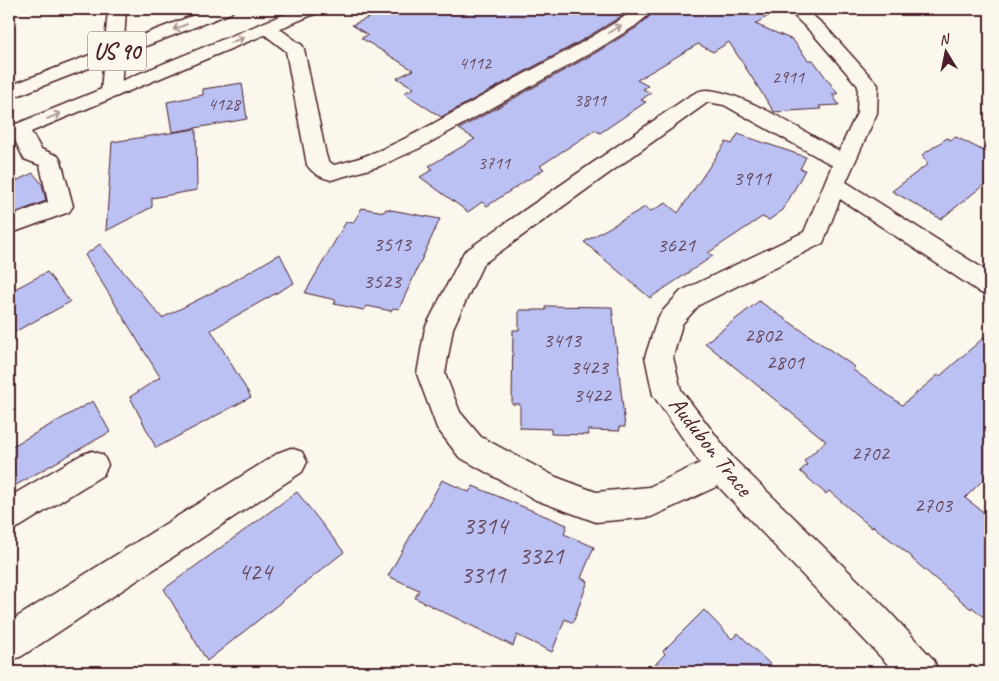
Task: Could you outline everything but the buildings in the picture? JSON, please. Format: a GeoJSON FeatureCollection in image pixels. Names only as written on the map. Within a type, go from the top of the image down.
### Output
{"type":"FeatureCollection","features":[{"type":"Feature","properties":{"kind":"street"},"geometry":{"type":"LineString","coordinates":[[111,92],[117,9]]}},
{"type":"Feature","properties":{"kind":"street","name":"US 90"},"geometry":{"type":"LineString","coordinates":[[9,93],[225,9]]}},
{"type":"Feature","properties":{"kind":"street","name":"US 90"},"geometry":{"type":"LineString","coordinates":[[14,133],[311,9]]}},
{"type":"Feature","properties":{"kind":"street"},"geometry":{"type":"LineString","coordinates":[[265,28],[296,49],[315,155],[318,165],[331,174],[349,170],[403,148],[583,48],[647,9]]}},
{"type":"Feature","properties":{"kind":"street","name":"Audubon Trace"},"geometry":{"type":"LineString","coordinates":[[795,9],[819,30],[868,85],[867,113],[839,174],[814,237],[690,298],[670,320],[659,357],[668,395],[722,468],[872,620],[920,672]]}},
{"type":"Feature","properties":{"kind":"street"},"geometry":{"type":"LineString","coordinates":[[722,468],[651,502],[596,507],[548,489],[470,447],[448,419],[431,374],[439,328],[473,258],[692,103],[705,96],[730,100],[839,174],[990,286]]}},
{"type":"Feature","properties":{"kind":"street"},"geometry":{"type":"LineString","coordinates":[[9,226],[61,206],[50,162],[32,154],[14,133]]}},
{"type":"Feature","properties":{"kind":"street"},"geometry":{"type":"LineString","coordinates":[[9,643],[291,462]]}},
{"type":"Feature","properties":{"kind":"street"},"geometry":{"type":"LineString","coordinates":[[9,514],[92,465]]}}]}
